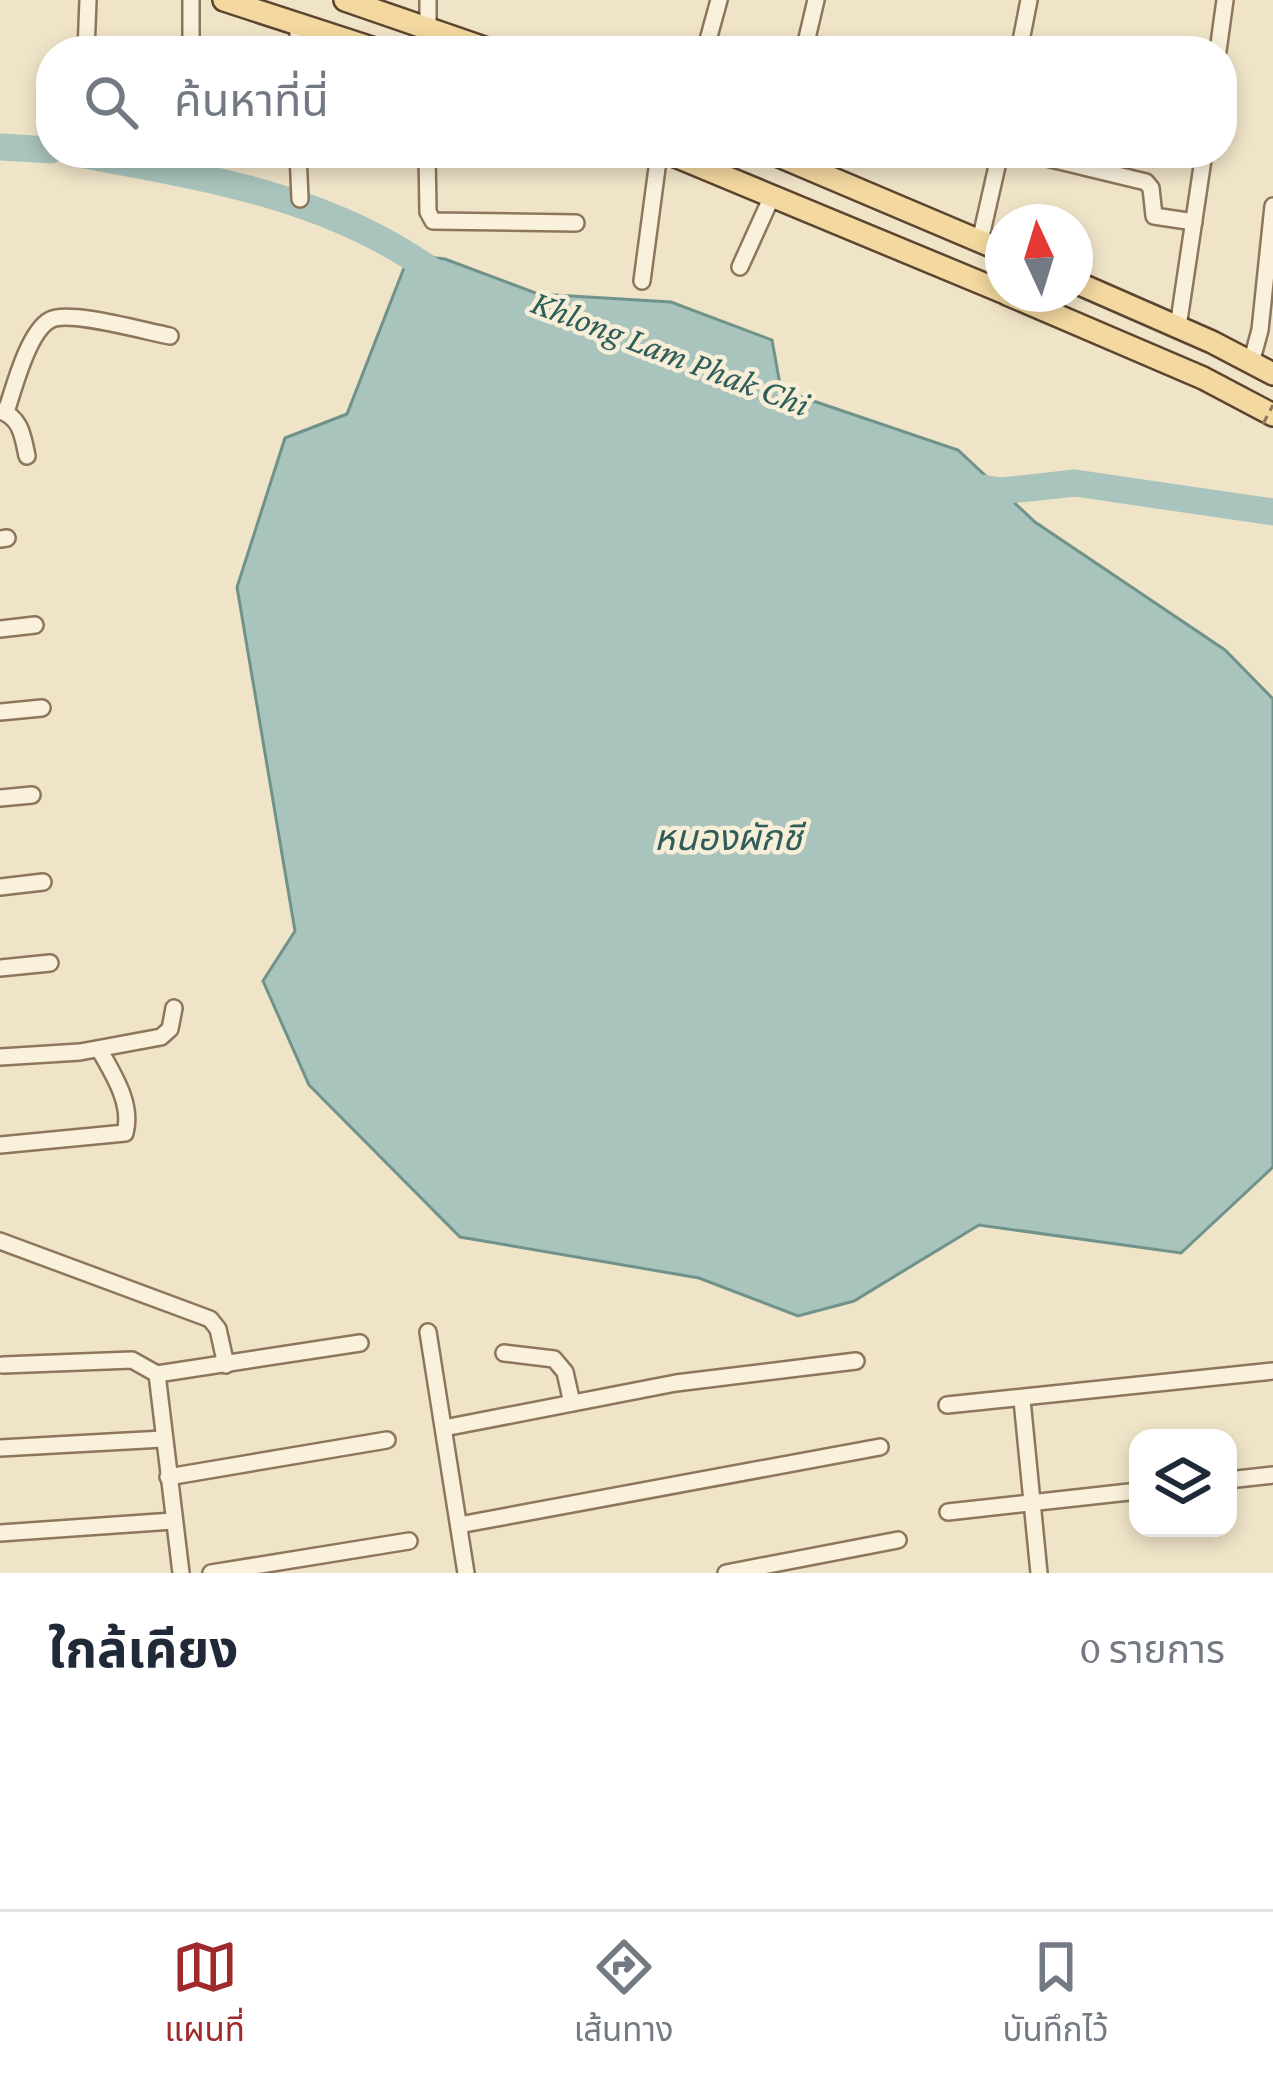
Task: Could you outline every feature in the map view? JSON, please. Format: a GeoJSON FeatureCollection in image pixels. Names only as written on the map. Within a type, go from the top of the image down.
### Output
{"type":"FeatureCollection","features":[{"type":"Feature","properties":{"kind":"main road"},"geometry":{"type":"LineString","coordinates":[[224,0],[335,36]]}},
{"type":"Feature","properties":{"kind":"main road"},"geometry":{"type":"LineString","coordinates":[[345,0],[452,36]]}},
{"type":"Feature","properties":{"kind":"main road"},"geometry":{"type":"LineString","coordinates":[[705,168],[985,284]]}},
{"type":"Feature","properties":{"kind":"main road"},"geometry":{"type":"LineString","coordinates":[[748,184],[764,183],[778,168]]}},
{"type":"Feature","properties":{"kind":"main road"},"geometry":{"type":"LineString","coordinates":[[812,168],[985,243]]}},
{"type":"Feature","properties":{"kind":"main road"},"geometry":{"type":"LineString","coordinates":[[812,210],[804,200],[804,180],[820,171]]}},
{"type":"Feature","properties":{"kind":"main road"},"geometry":{"type":"LineString","coordinates":[[1093,290],[1273,374]]}},
{"type":"Feature","properties":{"kind":"main road"},"geometry":{"type":"LineString","coordinates":[[1049,312],[1203,378],[1268,420]]}},
{"type":"Feature","properties":{"kind":"street"},"geometry":{"type":"LineString","coordinates":[[87,36],[88,0]]}},
{"type":"Feature","properties":{"kind":"street"},"geometry":{"type":"LineString","coordinates":[[191,0],[191,36]]}},
{"type":"Feature","properties":{"kind":"street"},"geometry":{"type":"LineString","coordinates":[[428,0],[428,27]]}},
{"type":"Feature","properties":{"kind":"street"},"geometry":{"type":"LineString","coordinates":[[709,36],[719,0]]}},
{"type":"Feature","properties":{"kind":"street"},"geometry":{"type":"LineString","coordinates":[[808,36],[816,0]]}},
{"type":"Feature","properties":{"kind":"street"},"geometry":{"type":"LineString","coordinates":[[1022,36],[1029,0]]}},
{"type":"Feature","properties":{"kind":"street"},"geometry":{"type":"LineString","coordinates":[[1220,36],[1225,0]]}},
{"type":"Feature","properties":{"kind":"street"},"geometry":{"type":"LineString","coordinates":[[298,24],[298,36]]}},
{"type":"Feature","properties":{"kind":"street"},"geometry":{"type":"LineString","coordinates":[[299,168],[300,199]]}},
{"type":"Feature","properties":{"kind":"street"},"geometry":{"type":"LineString","coordinates":[[427,168],[428,212],[433,221],[576,223]]}},
{"type":"Feature","properties":{"kind":"street"},"geometry":{"type":"LineString","coordinates":[[642,280],[661,168]]}},
{"type":"Feature","properties":{"kind":"street"},"geometry":{"type":"LineString","coordinates":[[980,241],[997,168]]}},
{"type":"Feature","properties":{"kind":"street"},"geometry":{"type":"LineString","coordinates":[[1088,168],[1145,182],[1151,186],[1155,216],[1194,222]]}},
{"type":"Feature","properties":{"kind":"street"},"geometry":{"type":"LineString","coordinates":[[1178,327],[1202,168]]}},
{"type":"Feature","properties":{"kind":"street"},"geometry":{"type":"LineString","coordinates":[[740,267],[773,194]]}},
{"type":"Feature","properties":{"kind":"street"},"geometry":{"type":"LineString","coordinates":[[1251,363],[1260,329],[1273,206]]}},
{"type":"Feature","properties":{"kind":"street"},"geometry":{"type":"LineString","coordinates":[[27,456],[20,427],[3,412],[38,330],[47,321],[72,317],[170,336]]}},
{"type":"Feature","properties":{"kind":"street"},"geometry":{"type":"LineString","coordinates":[[0,628],[35,625]]}},
{"type":"Feature","properties":{"kind":"street"},"geometry":{"type":"LineString","coordinates":[[0,712],[42,708]]}},
{"type":"Feature","properties":{"kind":"street"},"geometry":{"type":"LineString","coordinates":[[0,798],[32,795]]}},
{"type":"Feature","properties":{"kind":"street"},"geometry":{"type":"LineString","coordinates":[[0,886],[43,882]]}},
{"type":"Feature","properties":{"kind":"street"},"geometry":{"type":"LineString","coordinates":[[0,968],[50,963]]}},
{"type":"Feature","properties":{"kind":"street"},"geometry":{"type":"LineString","coordinates":[[0,1057],[99,1049],[161,1037],[170,1029],[174,1008]]}},
{"type":"Feature","properties":{"kind":"street"},"geometry":{"type":"LineString","coordinates":[[0,1145],[125,1133],[128,1120],[123,1096],[99,1049]]}},
{"type":"Feature","properties":{"kind":"street"},"geometry":{"type":"LineString","coordinates":[[0,1241],[210,1319],[218,1329],[226,1365]]}},
{"type":"Feature","properties":{"kind":"street"},"geometry":{"type":"LineString","coordinates":[[428,1332],[466,1573]]}},
{"type":"Feature","properties":{"kind":"street"},"geometry":{"type":"LineString","coordinates":[[3,1365],[132,1360],[157,1374],[360,1343]]}},
{"type":"Feature","properties":{"kind":"street"},"geometry":{"type":"LineString","coordinates":[[504,1353],[554,1359],[565,1372],[572,1403]]}},
{"type":"Feature","properties":{"kind":"street"},"geometry":{"type":"LineString","coordinates":[[444,1428],[692,1381],[856,1361]]}},
{"type":"Feature","properties":{"kind":"street"},"geometry":{"type":"LineString","coordinates":[[947,1406],[1273,1371]]}},
{"type":"Feature","properties":{"kind":"street"},"geometry":{"type":"LineString","coordinates":[[157,1374],[181,1573]]}},
{"type":"Feature","properties":{"kind":"street"},"geometry":{"type":"LineString","coordinates":[[1022,1400],[1039,1573]]}},
{"type":"Feature","properties":{"kind":"street"},"geometry":{"type":"LineString","coordinates":[[0,1448],[163,1439]]}},
{"type":"Feature","properties":{"kind":"street"},"geometry":{"type":"LineString","coordinates":[[168,1477],[387,1440]]}},
{"type":"Feature","properties":{"kind":"street"},"geometry":{"type":"LineString","coordinates":[[459,1525],[880,1447]]}},
{"type":"Feature","properties":{"kind":"street"},"geometry":{"type":"LineString","coordinates":[[1237,1479],[1273,1475]]}},
{"type":"Feature","properties":{"kind":"street"},"geometry":{"type":"LineString","coordinates":[[948,1512],[1129,1492]]}},
{"type":"Feature","properties":{"kind":"street"},"geometry":{"type":"LineString","coordinates":[[0,1533],[173,1522]]}},
{"type":"Feature","properties":{"kind":"street"},"geometry":{"type":"LineString","coordinates":[[726,1573],[898,1540]]}},
{"type":"Feature","properties":{"kind":"street"},"geometry":{"type":"LineString","coordinates":[[212,1573],[409,1541]]}},
{"type":"Feature","properties":{"kind":"path"},"geometry":{"type":"LineString","coordinates":[[1268,420],[1273,405]]}},
{"type":"Feature","properties":{"kind":"water","name":"หนองผักชี"},"geometry":{"type":"Polygon","coordinates":[[[409,255],[445,259],[538,294],[671,302],[772,340],[781,390],[958,450],[1035,522],[1225,650],[1273,699],[1273,1167],[1181,1253],[979,1225],[854,1301],[798,1316],[699,1278],[460,1237],[309,1085],[263,981],[295,931],[237,587],[285,438],[347,414],[409,255]]]}},
{"type":"Feature","properties":{"kind":"waterway","name":"Khlong Lam Phak Chi"},"geometry":{"type":"LineString","coordinates":[[0,147],[36,149]]}},
{"type":"Feature","properties":{"kind":"waterway","name":"Khlong Lam Phak Chi"},"geometry":{"type":"LineString","coordinates":[[150,168],[308,207],[395,247],[436,274]]}},
{"type":"Feature","properties":{"kind":"waterway","name":"Khlong Lam Phak Chi"},"geometry":{"type":"LineString","coordinates":[[968,486],[1002,491],[1075,483],[1273,512]]}}]}
